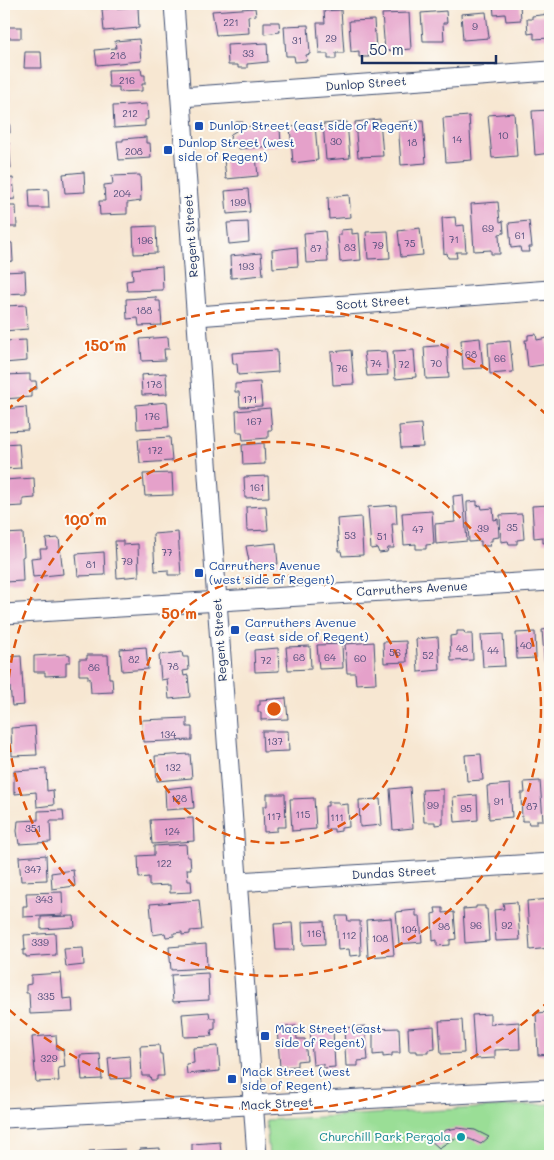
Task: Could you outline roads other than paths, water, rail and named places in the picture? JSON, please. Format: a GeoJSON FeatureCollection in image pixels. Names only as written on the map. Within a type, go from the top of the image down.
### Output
{"type":"FeatureCollection","features":[{"type":"Feature","properties":{"kind":"street","name":"Regent Street"},"geometry":{"type":"LineString","coordinates":[[174,4],[257,1156]]}},
{"type":"Feature","properties":{"kind":"street","name":"Dunlop Street"},"geometry":{"type":"LineString","coordinates":[[181,97],[550,72]]}},
{"type":"Feature","properties":{"kind":"street","name":"Scott Street"},"geometry":{"type":"LineString","coordinates":[[197,316],[550,290]]}},
{"type":"Feature","properties":{"kind":"street","name":"Carruthers Avenue"},"geometry":{"type":"LineString","coordinates":[[4,614],[550,581]]}},
{"type":"Feature","properties":{"kind":"street","name":"Dundas Street"},"geometry":{"type":"LineString","coordinates":[[237,882],[550,863]]}},
{"type":"Feature","properties":{"kind":"street","name":"Mack Street"},"geometry":{"type":"LineString","coordinates":[[4,1118],[550,1089]]}},
{"type":"Feature","properties":{"kind":"place","name":"Dunlop Street (east side of Regent)"},"geometry":{"type":"Point","coordinates":[199,126]}},
{"type":"Feature","properties":{"kind":"place","name":"Dunlop Street (west side of Regent)"},"geometry":{"type":"Point","coordinates":[168,150]}},
{"type":"Feature","properties":{"kind":"place","name":"Carruthers Avenue (west side of Regent)"},"geometry":{"type":"Point","coordinates":[199,573]}},
{"type":"Feature","properties":{"kind":"place","name":"Carruthers Avenue (east side of Regent)"},"geometry":{"type":"Point","coordinates":[235,630]}},
{"type":"Feature","properties":{"kind":"place","name":"Mack Street (east side of Regent)"},"geometry":{"type":"Point","coordinates":[265,1036]}},
{"type":"Feature","properties":{"kind":"place","name":"Mack Street (west side of Regent)"},"geometry":{"type":"Point","coordinates":[232,1079]}},
{"type":"Feature","properties":{"kind":"place","name":"Churchill Park Pergola"},"geometry":{"type":"Point","coordinates":[461,1137]}}]}
